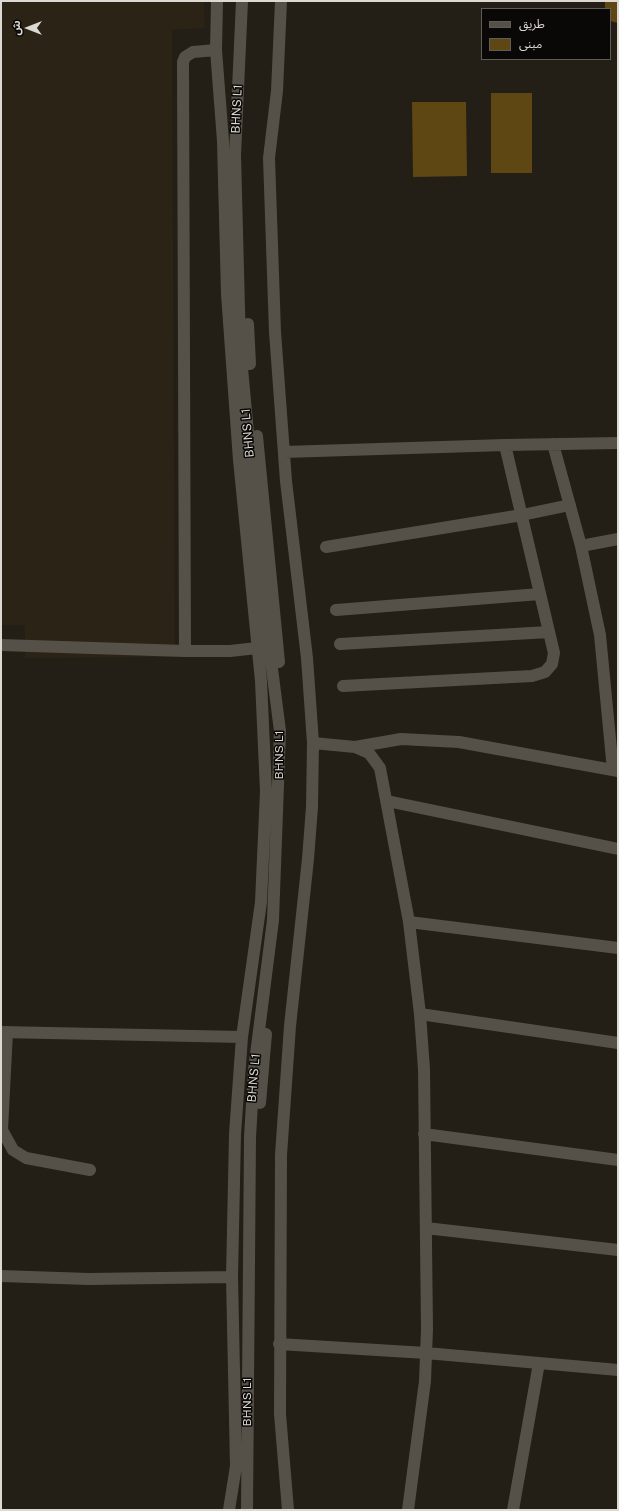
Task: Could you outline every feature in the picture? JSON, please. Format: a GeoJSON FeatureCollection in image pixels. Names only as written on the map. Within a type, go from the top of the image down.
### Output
{"type":"FeatureCollection","features":[{"type":"Feature","properties":{"kind":"street"},"geometry":{"type":"LineString","coordinates":[[217,1],[216,50],[223,141],[227,294],[232,377],[265,736],[264,846],[261,902],[242,1037],[235,1134],[232,1277],[236,1466],[229,1510]]}},
{"type":"Feature","properties":{"kind":"street","name":"BHNS L1"},"geometry":{"type":"LineString","coordinates":[[242,1],[235,155],[240,347],[265,614],[280,731],[273,920],[254,1070],[250,1137],[247,1510]]}},
{"type":"Feature","properties":{"kind":"street","name":"BHNS L1"},"geometry":{"type":"LineString","coordinates":[[248,1],[240,163],[249,358],[275,613],[286,755],[278,914],[256,1143],[253,1510]]}},
{"type":"Feature","properties":{"kind":"street"},"geometry":{"type":"LineString","coordinates":[[281,1],[277,91],[269,158],[275,332],[293,545],[308,658],[313,743],[312,807],[309,851],[290,1026],[281,1154],[279,1344],[280,1414],[288,1510]]}},
{"type":"Feature","properties":{"kind":"street"},"geometry":{"type":"LineString","coordinates":[[185,651],[183,62],[185,58],[193,52],[216,50]]}},
{"type":"Feature","properties":{"kind":"street"},"geometry":{"type":"LineString","coordinates":[[284,452],[505,444],[618,443]]}},
{"type":"Feature","properties":{"kind":"street"},"geometry":{"type":"LineString","coordinates":[[343,686],[532,676],[545,672],[552,664],[554,653],[505,444]]}},
{"type":"Feature","properties":{"kind":"street"},"geometry":{"type":"LineString","coordinates":[[313,743],[355,747],[401,739],[459,742],[615,770],[600,635],[581,546],[553,444]]}},
{"type":"Feature","properties":{"kind":"street"},"geometry":{"type":"LineString","coordinates":[[326,547],[522,515],[570,505]]}},
{"type":"Feature","properties":{"kind":"street"},"geometry":{"type":"LineString","coordinates":[[581,546],[618,539]]}},
{"type":"Feature","properties":{"kind":"street"},"geometry":{"type":"LineString","coordinates":[[336,610],[540,594]]}},
{"type":"Feature","properties":{"kind":"street"},"geometry":{"type":"LineString","coordinates":[[340,644],[549,632]]}},
{"type":"Feature","properties":{"kind":"street"},"geometry":{"type":"LineString","coordinates":[[1,645],[185,651],[230,651],[257,648]]}},
{"type":"Feature","properties":{"kind":"street"},"geometry":{"type":"LineString","coordinates":[[355,747],[369,753],[380,768],[410,922],[420,1014],[424,1069],[426,1228],[425,1381],[408,1510]]}},
{"type":"Feature","properties":{"kind":"street"},"geometry":{"type":"LineString","coordinates":[[387,802],[618,849]]}},
{"type":"Feature","properties":{"kind":"street"},"geometry":{"type":"LineString","coordinates":[[410,922],[618,948]]}},
{"type":"Feature","properties":{"kind":"street"},"geometry":{"type":"LineString","coordinates":[[420,1014],[618,1043]]}},
{"type":"Feature","properties":{"kind":"street"},"geometry":{"type":"LineString","coordinates":[[90,1170],[26,1158],[13,1150],[2,1130],[4,1032],[242,1037]]}},
{"type":"Feature","properties":{"kind":"street"},"geometry":{"type":"LineString","coordinates":[[424,1134],[618,1160]]}},
{"type":"Feature","properties":{"kind":"street"},"geometry":{"type":"LineString","coordinates":[[426,1228],[618,1250]]}},
{"type":"Feature","properties":{"kind":"street"},"geometry":{"type":"LineString","coordinates":[[1,1276],[89,1279],[232,1277]]}},
{"type":"Feature","properties":{"kind":"street"},"geometry":{"type":"LineString","coordinates":[[279,1344],[426,1353],[618,1370]]}},
{"type":"Feature","properties":{"kind":"street"},"geometry":{"type":"LineString","coordinates":[[513,1510],[540,1363]]}},
{"type":"Feature","properties":{"kind":"shaded area"},"geometry":{"type":"Polygon","coordinates":[[[1,1],[204,1],[205,28],[172,30],[175,657],[25,658],[25,625],[1,625],[1,1]]]}},
{"type":"Feature","properties":{"kind":"building"},"geometry":{"type":"Polygon","coordinates":[[[605,1],[618,1],[618,23],[611,21],[611,8],[605,8],[605,1]]]}},
{"type":"Feature","properties":{"kind":"building"},"geometry":{"type":"Polygon","coordinates":[[[491,93],[532,93],[532,173],[491,173],[491,93]]]}},
{"type":"Feature","properties":{"kind":"building"},"geometry":{"type":"Polygon","coordinates":[[[412,102],[466,102],[467,176],[413,177],[412,102]]]}}]}
